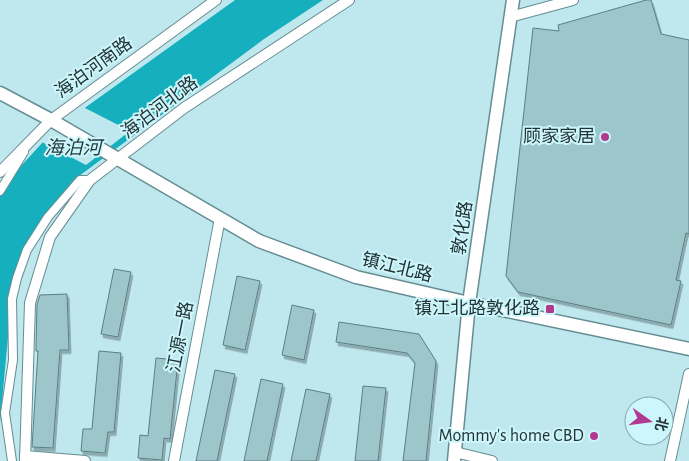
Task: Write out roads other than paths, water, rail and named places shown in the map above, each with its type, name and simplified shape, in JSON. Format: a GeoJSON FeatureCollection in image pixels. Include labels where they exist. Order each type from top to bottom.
{"type":"FeatureCollection","features":[{"type":"Feature","properties":{"kind":"street","name":"海泊河南路"},"geometry":{"type":"LineString","coordinates":[[0,172],[51,120],[216,0]]}},
{"type":"Feature","properties":{"kind":"street","name":"海泊河北路"},"geometry":{"type":"LineString","coordinates":[[25,458],[30,303],[50,237],[90,180],[184,108],[349,0]]}},
{"type":"Feature","properties":{"kind":"street","name":"敦化路"},"geometry":{"type":"LineString","coordinates":[[454,456],[470,303],[513,0]]}},
{"type":"Feature","properties":{"kind":"street"},"geometry":{"type":"LineString","coordinates":[[510,17],[572,0]]}},
{"type":"Feature","properties":{"kind":"street","name":"镇江北路"},"geometry":{"type":"LineString","coordinates":[[0,93],[51,120],[259,241],[356,277],[470,303],[689,348]]}},
{"type":"Feature","properties":{"kind":"street"},"geometry":{"type":"LineString","coordinates":[[0,192],[32,139]]}},
{"type":"Feature","properties":{"kind":"street"},"geometry":{"type":"LineString","coordinates":[[12,461],[5,413],[13,360],[12,299],[17,278],[27,250],[48,217],[80,180],[90,180]]}},
{"type":"Feature","properties":{"kind":"street","name":"江源一路"},"geometry":{"type":"LineString","coordinates":[[174,461],[220,218]]}},
{"type":"Feature","properties":{"kind":"street"},"geometry":{"type":"LineString","coordinates":[[670,461],[689,374]]}},
{"type":"Feature","properties":{"kind":"street"},"geometry":{"type":"LineString","coordinates":[[454,456],[492,461]]}},
{"type":"Feature","properties":{"kind":"street"},"geometry":{"type":"LineString","coordinates":[[25,458],[85,461]]}},
{"type":"Feature","properties":{"kind":"water","name":"海泊河"},"geometry":{"type":"Polygon","coordinates":[[[235,0],[323,0],[264,39],[75,179],[52,206],[32,240],[23,249],[15,271],[8,308],[9,326],[0,423],[0,196],[20,167],[54,130],[235,0]]]}},
{"type":"Feature","properties":{"kind":"place","name":"顾家家居"},"geometry":{"type":"Point","coordinates":[605,137]}},
{"type":"Feature","properties":{"kind":"place","name":"镇江北路敦化路"},"geometry":{"type":"Point","coordinates":[550,309]}},
{"type":"Feature","properties":{"kind":"place","name":"Mommy's home CBD"},"geometry":{"type":"Point","coordinates":[594,436]}}]}
